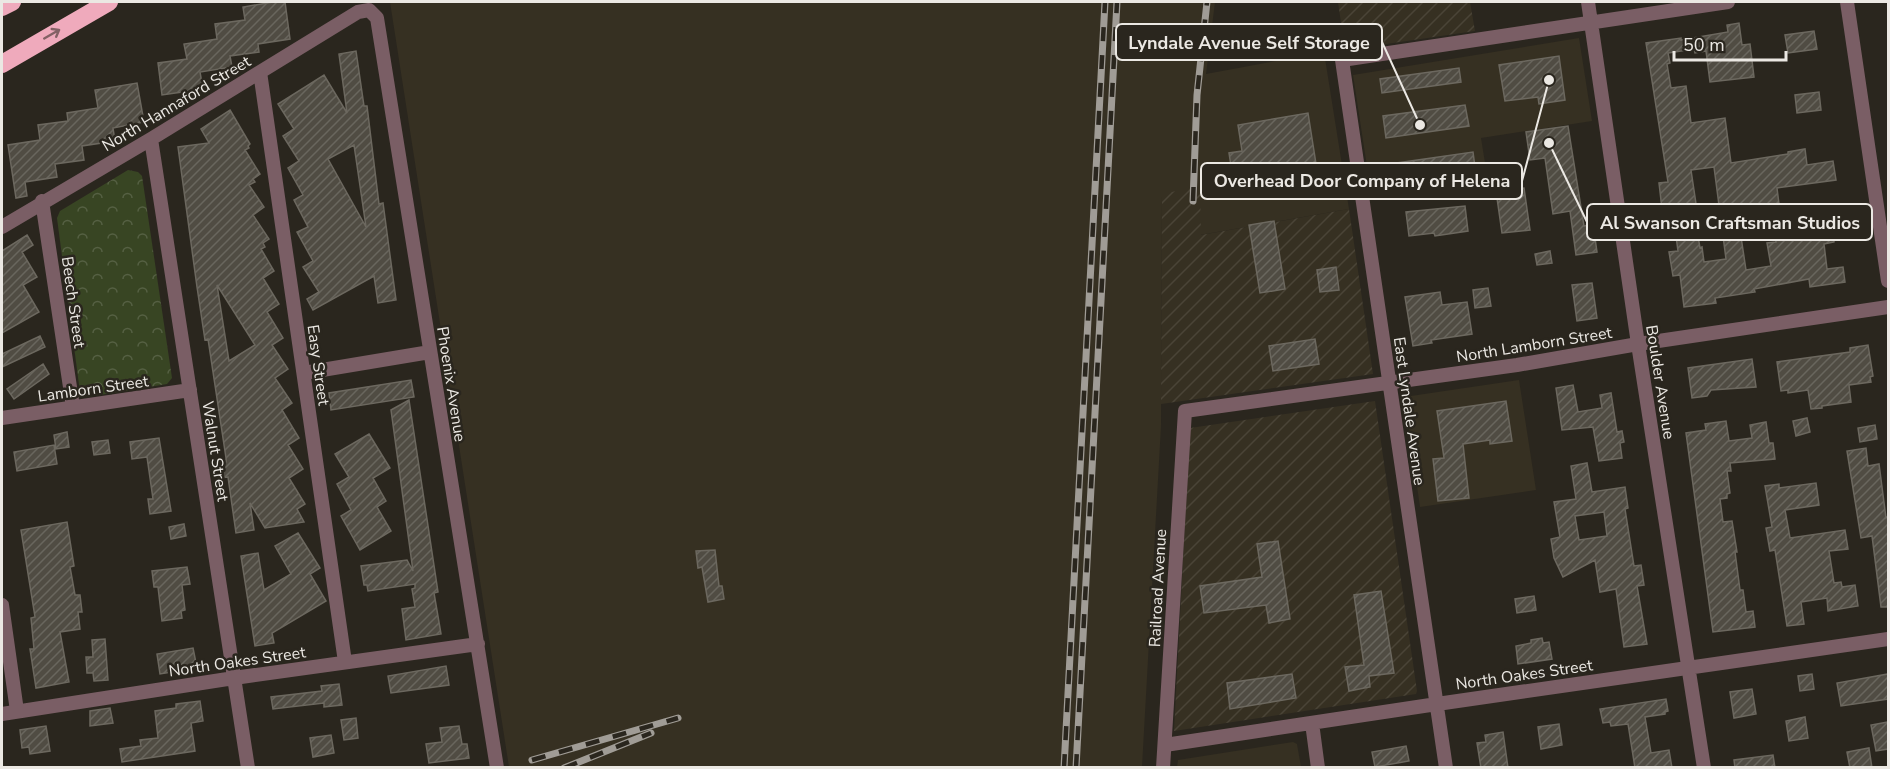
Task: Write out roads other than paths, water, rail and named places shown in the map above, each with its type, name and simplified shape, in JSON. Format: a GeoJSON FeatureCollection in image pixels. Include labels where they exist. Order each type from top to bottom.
{"type":"FeatureCollection","features":[{"type":"Feature","properties":{"kind":"highway"},"geometry":{"type":"LineString","coordinates":[[2,8],[12,2]]}},
{"type":"Feature","properties":{"kind":"highway"},"geometry":{"type":"LineString","coordinates":[[2,64],[109,2]]}},
{"type":"Feature","properties":{"kind":"street","name":"Boulder Avenue"},"geometry":{"type":"LineString","coordinates":[[1588,2],[1704,768]]}},
{"type":"Feature","properties":{"kind":"street"},"geometry":{"type":"LineString","coordinates":[[1591,22],[1728,2]]}},
{"type":"Feature","properties":{"kind":"street"},"geometry":{"type":"LineString","coordinates":[[1847,2],[1888,280]]}},
{"type":"Feature","properties":{"kind":"street","name":"North Hannaford Street"},"geometry":{"type":"LineString","coordinates":[[2,227],[358,12],[369,10]]}},
{"type":"Feature","properties":{"kind":"street","name":"Phoenix Avenue"},"geometry":{"type":"LineString","coordinates":[[369,10],[377,18],[497,768]]}},
{"type":"Feature","properties":{"kind":"street","name":"East Lyndale Avenue"},"geometry":{"type":"LineString","coordinates":[[1446,768],[1342,60],[1591,22]]}},
{"type":"Feature","properties":{"kind":"street","name":"Easy Street"},"geometry":{"type":"LineString","coordinates":[[260,72],[345,662]]}},
{"type":"Feature","properties":{"kind":"street","name":"Walnut Street"},"geometry":{"type":"LineString","coordinates":[[151,139],[248,768]]}},
{"type":"Feature","properties":{"kind":"street","name":"Beech Street"},"geometry":{"type":"LineString","coordinates":[[42,201],[73,407]]}},
{"type":"Feature","properties":{"kind":"street","name":"North Lamborn Street"},"geometry":{"type":"LineString","coordinates":[[1185,411],[1517,364],[1888,307]]}},
{"type":"Feature","properties":{"kind":"street"},"geometry":{"type":"LineString","coordinates":[[304,374],[430,352]]}},
{"type":"Feature","properties":{"kind":"street","name":"Lamborn Street"},"geometry":{"type":"LineString","coordinates":[[2,418],[190,390]]}},
{"type":"Feature","properties":{"kind":"street","name":"Railroad Avenue"},"geometry":{"type":"LineString","coordinates":[[1163,768],[1185,411]]}},
{"type":"Feature","properties":{"kind":"street"},"geometry":{"type":"LineString","coordinates":[[2,605],[17,711]]}},
{"type":"Feature","properties":{"kind":"street","name":"North Oakes Street"},"geometry":{"type":"LineString","coordinates":[[1165,745],[1888,639]]}},
{"type":"Feature","properties":{"kind":"street","name":"North Oakes Street"},"geometry":{"type":"LineString","coordinates":[[2,714],[234,678],[478,644]]}},
{"type":"Feature","properties":{"kind":"street"},"geometry":{"type":"LineString","coordinates":[[1312,723],[1318,768]]}},
{"type":"Feature","properties":{"kind":"railway"},"geometry":{"type":"LineString","coordinates":[[1064,768],[1105,2]]}},
{"type":"Feature","properties":{"kind":"railway"},"geometry":{"type":"LineString","coordinates":[[1076,768],[1117,2]]}},
{"type":"Feature","properties":{"kind":"railway"},"geometry":{"type":"LineString","coordinates":[[1193,201],[1197,95],[1207,2]]}},
{"type":"Feature","properties":{"kind":"railway"},"geometry":{"type":"LineString","coordinates":[[532,760],[678,718]]}},
{"type":"Feature","properties":{"kind":"railway"},"geometry":{"type":"LineString","coordinates":[[564,768],[651,733]]}},
{"type":"Feature","properties":{"kind":"place","name":"Overhead Door Company of Helena"},"geometry":{"type":"Point","coordinates":[1549,80]}},
{"type":"Feature","properties":{"kind":"place","name":"Lyndale Avenue Self Storage"},"geometry":{"type":"Point","coordinates":[1420,125]}},
{"type":"Feature","properties":{"kind":"place","name":"Al Swanson Craftsman Studios"},"geometry":{"type":"Point","coordinates":[1549,143]}}]}
